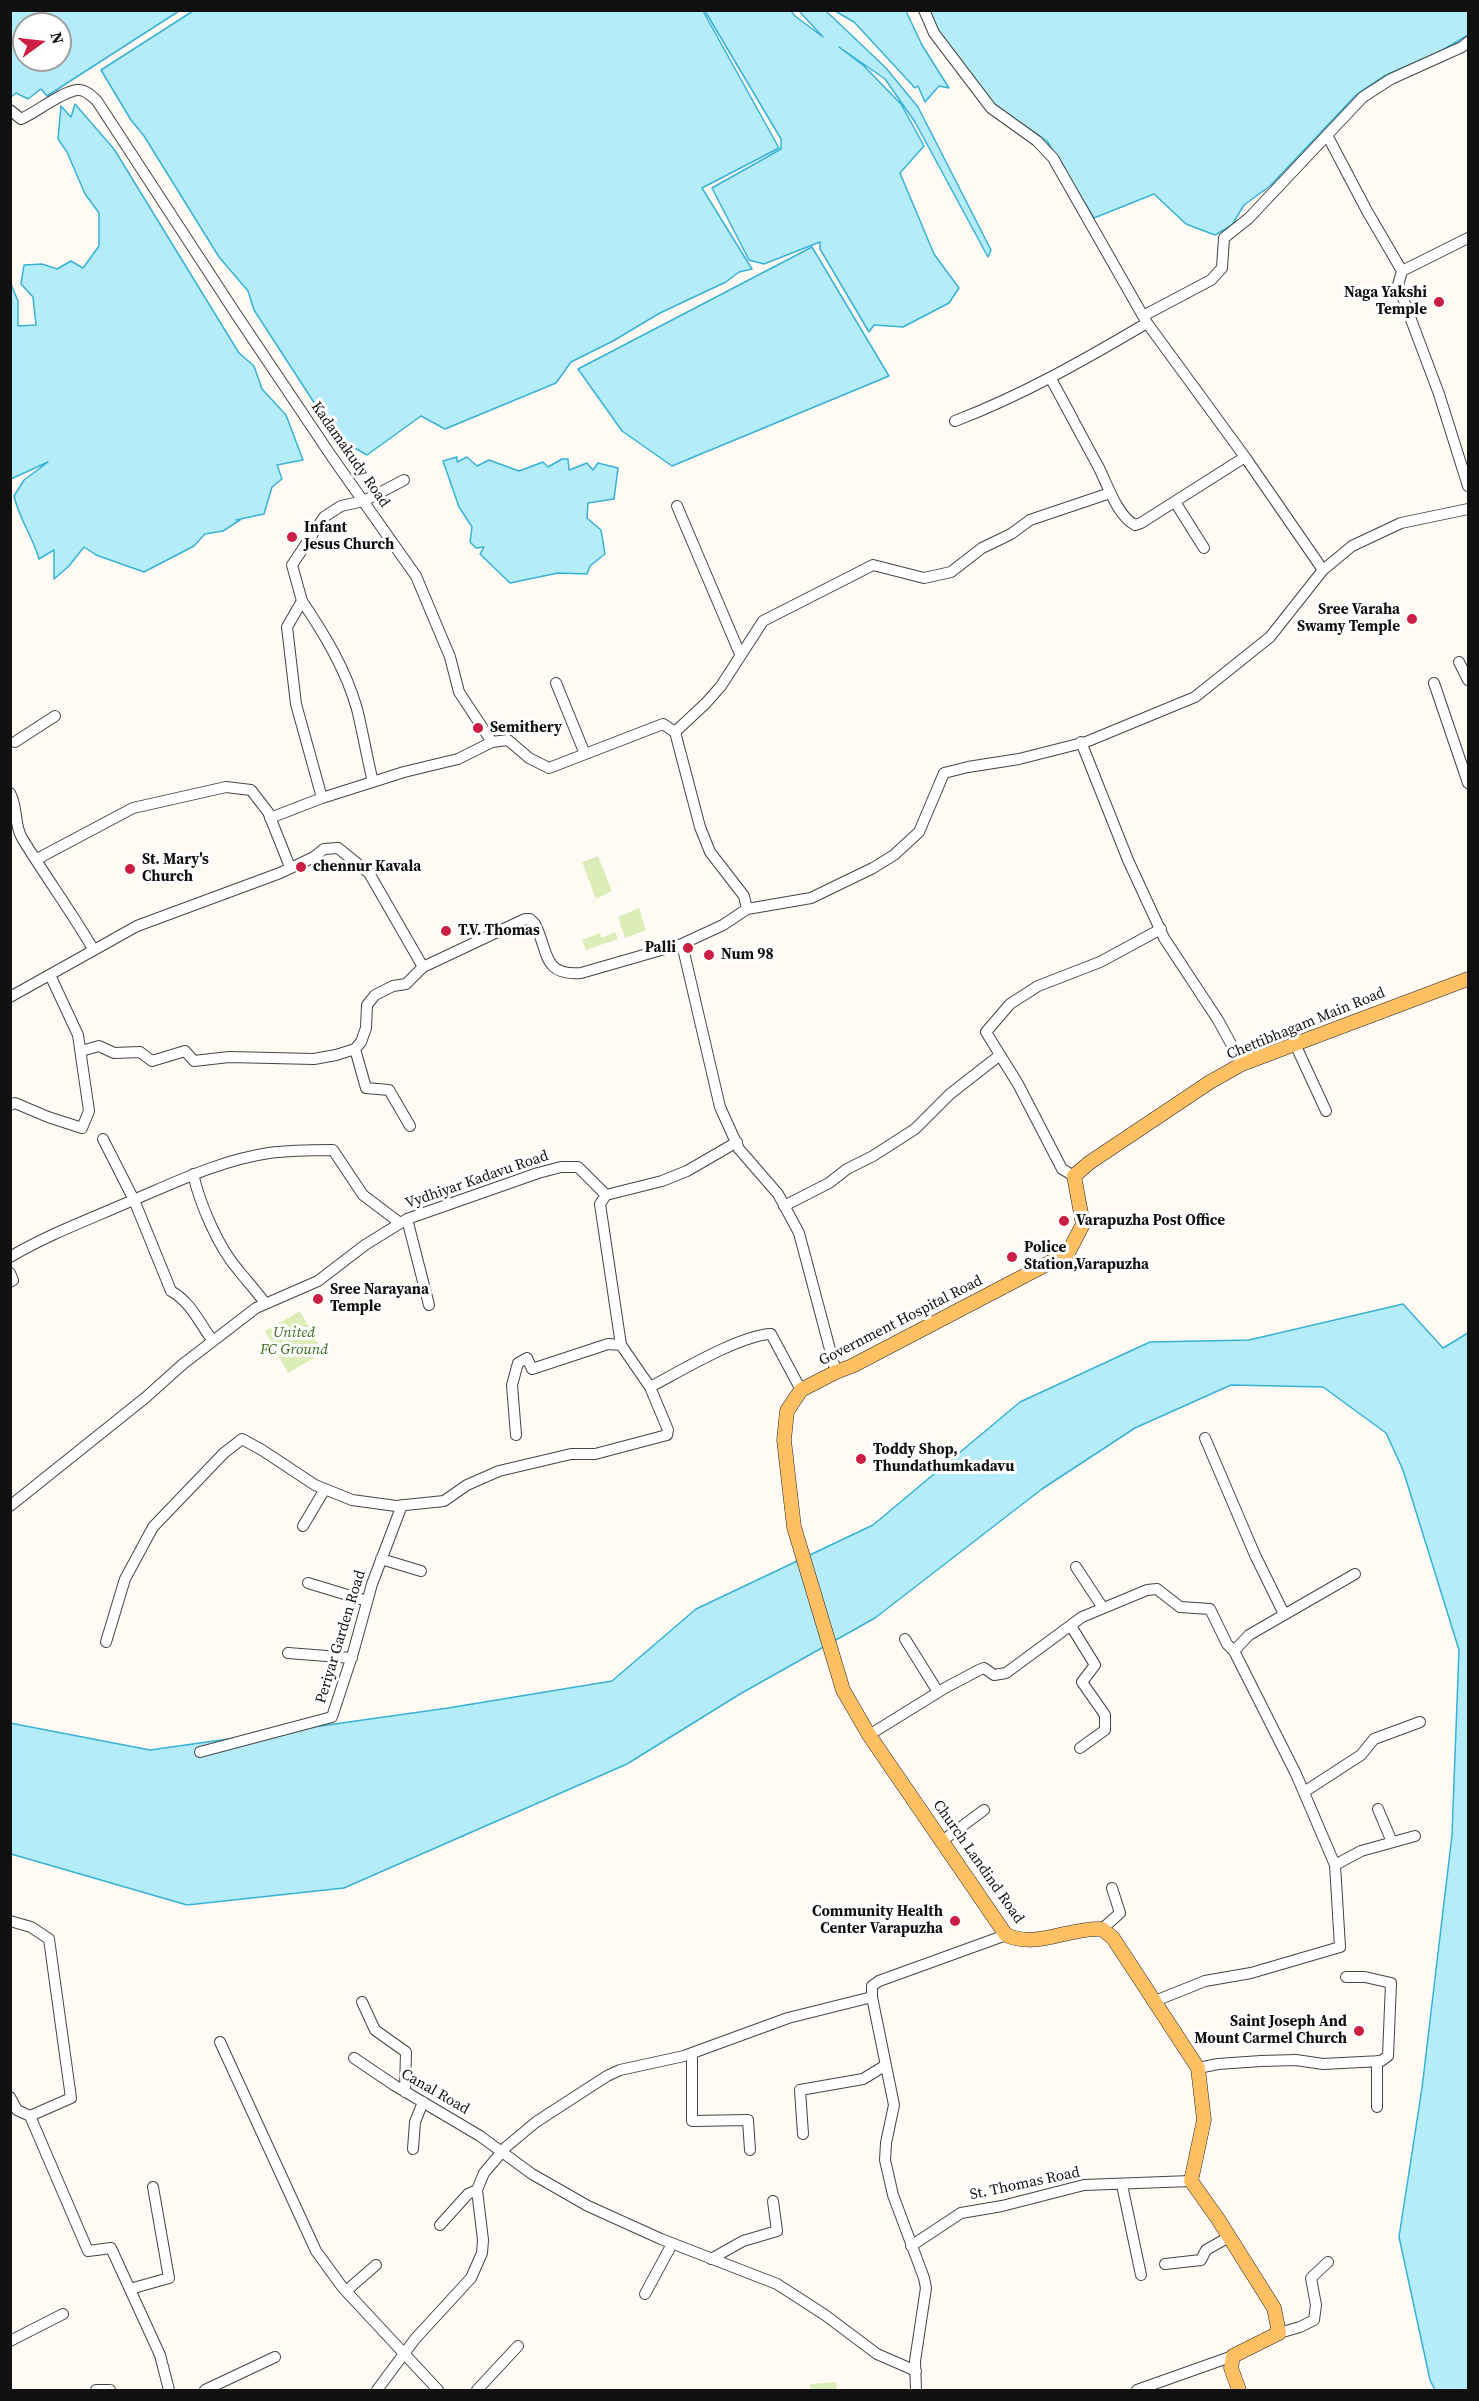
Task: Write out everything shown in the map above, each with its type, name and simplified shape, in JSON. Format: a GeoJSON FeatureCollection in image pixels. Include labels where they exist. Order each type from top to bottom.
{"type":"FeatureCollection","features":[{"type":"Feature","properties":{"kind":"main road","name":"Chettibhagam Main Road"},"geometry":{"type":"LineString","coordinates":[[1074,1176],[1098,1156],[1210,1082],[1242,1064],[1468,979]]}},
{"type":"Feature","properties":{"kind":"main road","name":"Government Hospital Road"},"geometry":{"type":"LineString","coordinates":[[801,1390],[852,1366],[1068,1253],[1083,1224],[1074,1176]]}},
{"type":"Feature","properties":{"kind":"main road","name":"Church Landind Road"},"geometry":{"type":"LineString","coordinates":[[801,1390],[788,1411],[784,1440],[794,1527],[843,1690],[869,1735],[1005,1935],[1028,1941],[1077,1930],[1102,1929]]}},
{"type":"Feature","properties":{"kind":"main road"},"geometry":{"type":"LineString","coordinates":[[1102,1929],[1113,1938],[1198,2068],[1204,2120],[1191,2181],[1274,2308],[1279,2333],[1233,2356],[1231,2368],[1239,2391]]}},
{"type":"Feature","properties":{"kind":"street"},"geometry":{"type":"LineString","coordinates":[[924,10],[934,33],[992,108],[1037,141],[1053,158],[1145,320],[1323,570]]}},
{"type":"Feature","properties":{"kind":"street"},"geometry":{"type":"LineString","coordinates":[[955,421],[1051,379],[1211,280],[1222,268],[1224,238],[1249,218],[1363,97],[1391,78],[1462,47],[1468,42]]}},
{"type":"Feature","properties":{"kind":"street","name":"Kadamakudy Road"},"geometry":{"type":"LineString","coordinates":[[21,119],[64,95],[78,90],[90,93],[97,101],[236,314],[416,576],[450,657],[459,692],[492,742]]}},
{"type":"Feature","properties":{"kind":"street"},"geometry":{"type":"LineString","coordinates":[[10,110],[21,119],[10,127]]}},
{"type":"Feature","properties":{"kind":"street"},"geometry":{"type":"LineString","coordinates":[[1327,135],[1402,271],[1398,285],[1439,394],[1468,486]]}},
{"type":"Feature","properties":{"kind":"street"},"geometry":{"type":"LineString","coordinates":[[1402,271],[1468,238]]}},
{"type":"Feature","properties":{"kind":"street"},"geometry":{"type":"LineString","coordinates":[[1051,379],[1100,469],[1110,493],[1129,522],[1135,525],[1245,458]]}},
{"type":"Feature","properties":{"kind":"street"},"geometry":{"type":"LineString","coordinates":[[373,782],[357,709],[345,677],[327,637],[302,601],[291,566],[324,517],[341,506],[364,501],[404,480]]}},
{"type":"Feature","properties":{"kind":"street"},"geometry":{"type":"LineString","coordinates":[[675,732],[706,703],[720,686],[763,621],[873,565],[924,578],[951,572],[982,548],[1011,534],[1030,520],[1110,493]]}},
{"type":"Feature","properties":{"kind":"street"},"geometry":{"type":"LineString","coordinates":[[1175,502],[1204,548]]}},
{"type":"Feature","properties":{"kind":"street"},"geometry":{"type":"LineString","coordinates":[[677,506],[740,654]]}},
{"type":"Feature","properties":{"kind":"street"},"geometry":{"type":"LineString","coordinates":[[81,1051],[99,1046],[114,1053],[140,1052],[152,1061],[185,1051],[194,1061],[229,1057],[314,1059],[336,1055],[356,1049],[361,1042],[366,1028],[367,1005],[375,995],[393,986],[405,984],[423,967],[525,919],[530,919],[535,924],[551,966],[565,975],[581,973],[682,944],[723,925],[747,909],[811,898],[844,884],[894,855],[919,831],[944,773],[1019,759],[1081,742],[1122,729],[1195,697],[1270,637],[1323,570],[1352,546],[1401,523],[1468,509]]}},
{"type":"Feature","properties":{"kind":"street"},"geometry":{"type":"LineString","coordinates":[[302,601],[287,627],[296,704],[322,798]]}},
{"type":"Feature","properties":{"kind":"street"},"geometry":{"type":"LineString","coordinates":[[1459,662],[1468,680]]}},
{"type":"Feature","properties":{"kind":"street"},"geometry":{"type":"LineString","coordinates":[[555,683],[585,754]]}},
{"type":"Feature","properties":{"kind":"street"},"geometry":{"type":"LineString","coordinates":[[1434,683],[1468,783]]}},
{"type":"Feature","properties":{"kind":"street"},"geometry":{"type":"LineString","coordinates":[[12,741],[55,716]]}},
{"type":"Feature","properties":{"kind":"street"},"geometry":{"type":"LineString","coordinates":[[270,818],[322,798],[458,759],[492,742],[508,740],[529,758],[549,768],[663,724],[675,732],[700,826],[710,852],[744,896],[747,909]]}},
{"type":"Feature","properties":{"kind":"street"},"geometry":{"type":"LineString","coordinates":[[1081,742],[1128,860],[1164,939],[1218,1020],[1242,1064]]}},
{"type":"Feature","properties":{"kind":"street"},"geometry":{"type":"LineString","coordinates":[[37,859],[133,808],[226,787],[251,790],[270,818],[290,867]]}},
{"type":"Feature","properties":{"kind":"street"},"geometry":{"type":"LineString","coordinates":[[10,793],[15,801],[20,836],[37,859],[93,950]]}},
{"type":"Feature","properties":{"kind":"street"},"geometry":{"type":"LineString","coordinates":[[10,997],[137,926],[260,881],[314,857],[324,849],[338,848],[369,873],[423,967]]}},
{"type":"Feature","properties":{"kind":"street"},"geometry":{"type":"LineString","coordinates":[[1074,1176],[1062,1169],[1018,1084],[986,1032],[1010,1004],[1038,986],[1100,962],[1161,929]]}},
{"type":"Feature","properties":{"kind":"street"},"geometry":{"type":"LineString","coordinates":[[682,944],[720,1107],[739,1149],[778,1194],[799,1233],[836,1372]]}},
{"type":"Feature","properties":{"kind":"street"},"geometry":{"type":"LineString","coordinates":[[10,1105],[15,1103],[82,1128],[89,1111],[81,1051],[75,1027],[50,975]]}},
{"type":"Feature","properties":{"kind":"street"},"geometry":{"type":"LineString","coordinates":[[1295,1044],[1326,1111]]}},
{"type":"Feature","properties":{"kind":"street"},"geometry":{"type":"LineString","coordinates":[[356,1049],[366,1088],[389,1090],[410,1126]]}},
{"type":"Feature","properties":{"kind":"street"},"geometry":{"type":"LineString","coordinates":[[784,1206],[829,1183],[847,1169],[873,1156],[915,1129],[950,1094],[1000,1055]]}},
{"type":"Feature","properties":{"kind":"street"},"geometry":{"type":"LineString","coordinates":[[103,1139],[134,1200],[171,1291],[181,1297],[195,1312],[213,1341]]}},
{"type":"Feature","properties":{"kind":"street"},"geometry":{"type":"LineString","coordinates":[[106,1642],[125,1579],[153,1527],[224,1452],[242,1439],[315,1485],[352,1500],[402,1505],[444,1501],[467,1485],[499,1471],[571,1454],[595,1454],[667,1435],[668,1430],[650,1387],[621,1345],[600,1204],[606,1195],[662,1181],[687,1171],[737,1142]]}},
{"type":"Feature","properties":{"kind":"street"},"geometry":{"type":"LineString","coordinates":[[10,1257],[64,1229],[193,1174],[268,1153],[333,1150],[363,1195],[404,1221],[429,1305]]}},
{"type":"Feature","properties":{"kind":"street","name":"Vydhiyar Kadavu Road"},"geometry":{"type":"LineString","coordinates":[[10,1506],[145,1398],[183,1364],[265,1303],[318,1281],[365,1245],[404,1221],[538,1173],[561,1167],[578,1167],[606,1195]]}},
{"type":"Feature","properties":{"kind":"street"},"geometry":{"type":"LineString","coordinates":[[193,1174],[198,1194],[226,1252],[265,1303]]}},
{"type":"Feature","properties":{"kind":"street"},"geometry":{"type":"LineString","coordinates":[[10,1273],[13,1280],[10,1282]]}},
{"type":"Feature","properties":{"kind":"street"},"geometry":{"type":"LineString","coordinates":[[650,1387],[711,1355],[760,1335],[771,1334],[801,1390]]}},
{"type":"Feature","properties":{"kind":"street"},"geometry":{"type":"LineString","coordinates":[[516,1435],[512,1385],[518,1364],[526,1358],[532,1368],[608,1344],[621,1345]]}},
{"type":"Feature","properties":{"kind":"street"},"geometry":{"type":"LineString","coordinates":[[1205,1438],[1255,1556],[1284,1614]]}},
{"type":"Feature","properties":{"kind":"street"},"geometry":{"type":"LineString","coordinates":[[303,1526],[325,1489]]}},
{"type":"Feature","properties":{"kind":"street","name":"Periyar Garden Road"},"geometry":{"type":"LineString","coordinates":[[200,1752],[332,1717],[352,1658],[367,1601],[402,1505]]}},
{"type":"Feature","properties":{"kind":"street"},"geometry":{"type":"LineString","coordinates":[[381,1559],[421,1571]]}},
{"type":"Feature","properties":{"kind":"street"},"geometry":{"type":"LineString","coordinates":[[1076,1567],[1103,1608]]}},
{"type":"Feature","properties":{"kind":"street"},"geometry":{"type":"LineString","coordinates":[[1234,1651],[1249,1635],[1356,1574]]}},
{"type":"Feature","properties":{"kind":"street"},"geometry":{"type":"LineString","coordinates":[[308,1583],[367,1601]]}},
{"type":"Feature","properties":{"kind":"street"},"geometry":{"type":"LineString","coordinates":[[869,1735],[938,1692],[984,1668],[994,1675],[1006,1673],[1082,1617],[1147,1590],[1158,1589],[1180,1607],[1210,1609],[1227,1644],[1234,1651],[1304,1792],[1335,1865],[1340,1947],[1251,1973],[1205,1981],[1155,2001]]}},
{"type":"Feature","properties":{"kind":"street"},"geometry":{"type":"LineString","coordinates":[[1071,1626],[1095,1665],[1082,1682],[1106,1715],[1105,1730],[1080,1748]]}},
{"type":"Feature","properties":{"kind":"street"},"geometry":{"type":"LineString","coordinates":[[905,1639],[938,1692]]}},
{"type":"Feature","properties":{"kind":"street"},"geometry":{"type":"LineString","coordinates":[[288,1653],[352,1658]]}},
{"type":"Feature","properties":{"kind":"street"},"geometry":{"type":"LineString","coordinates":[[1304,1792],[1361,1755],[1374,1739],[1420,1722]]}},
{"type":"Feature","properties":{"kind":"street"},"geometry":{"type":"LineString","coordinates":[[1378,1809],[1392,1842]]}},
{"type":"Feature","properties":{"kind":"street"},"geometry":{"type":"LineString","coordinates":[[942,1841],[984,1810]]}},
{"type":"Feature","properties":{"kind":"street"},"geometry":{"type":"LineString","coordinates":[[1335,1865],[1361,1851],[1415,1836]]}},
{"type":"Feature","properties":{"kind":"street"},"geometry":{"type":"LineString","coordinates":[[1102,1929],[1120,1913],[1112,1888]]}},
{"type":"Feature","properties":{"kind":"street"},"geometry":{"type":"LineString","coordinates":[[10,1921],[31,1927],[49,1939],[69,2068],[71,2098],[30,2116]]}},
{"type":"Feature","properties":{"kind":"street"},"geometry":{"type":"LineString","coordinates":[[916,2391],[916,2371],[926,2288],[893,2195],[885,2160],[894,2105],[872,1997],[872,1986],[879,1981],[1005,1935]]}},
{"type":"Feature","properties":{"kind":"street"},"geometry":{"type":"LineString","coordinates":[[1198,2068],[1261,2061],[1296,2060],[1323,2064],[1377,2061],[1388,2056],[1391,1983],[1365,1977],[1346,1977]]}},
{"type":"Feature","properties":{"kind":"street"},"geometry":{"type":"LineString","coordinates":[[377,2391],[405,2353],[471,2278],[479,2263],[483,2240],[477,2190],[484,2173],[502,2152],[536,2122],[607,2076],[621,2070],[692,2053],[788,2018],[872,1997]]}},
{"type":"Feature","properties":{"kind":"street"},"geometry":{"type":"LineString","coordinates":[[362,2002],[375,2030],[406,2052],[405,2092]]}},
{"type":"Feature","properties":{"kind":"street"},"geometry":{"type":"LineString","coordinates":[[220,2042],[316,2251],[346,2291],[438,2391]]}},
{"type":"Feature","properties":{"kind":"street"},"geometry":{"type":"LineString","coordinates":[[692,2053],[692,2121],[748,2120],[750,2151]]}},
{"type":"Feature","properties":{"kind":"street","name":"Canal Road"},"geometry":{"type":"LineString","coordinates":[[354,2058],[405,2092],[480,2136],[532,2174],[588,2206],[672,2244],[777,2284],[825,2315],[877,2354],[916,2371]]}},
{"type":"Feature","properties":{"kind":"street"},"geometry":{"type":"LineString","coordinates":[[1377,2061],[1377,2107]]}},
{"type":"Feature","properties":{"kind":"street"},"geometry":{"type":"LineString","coordinates":[[803,2134],[800,2090],[862,2079],[886,2065]]}},
{"type":"Feature","properties":{"kind":"street"},"geometry":{"type":"LineString","coordinates":[[10,2097],[17,2110],[30,2116],[88,2251],[111,2248],[160,2355],[169,2391]]}},
{"type":"Feature","properties":{"kind":"street"},"geometry":{"type":"LineString","coordinates":[[413,2149],[416,2122],[423,2102]]}},
{"type":"Feature","properties":{"kind":"street","name":"St. Thomas Road"},"geometry":{"type":"LineString","coordinates":[[911,2246],[961,2213],[1002,2206],[1084,2185],[1191,2181]]}},
{"type":"Feature","properties":{"kind":"street"},"geometry":{"type":"LineString","coordinates":[[1122,2185],[1141,2275]]}},
{"type":"Feature","properties":{"kind":"street"},"geometry":{"type":"LineString","coordinates":[[130,2289],[170,2278],[153,2187]]}},
{"type":"Feature","properties":{"kind":"street"},"geometry":{"type":"LineString","coordinates":[[440,2225],[468,2194],[477,2190]]}},
{"type":"Feature","properties":{"kind":"street"},"geometry":{"type":"LineString","coordinates":[[711,2259],[743,2241],[777,2231],[773,2201]]}},
{"type":"Feature","properties":{"kind":"street"},"geometry":{"type":"LineString","coordinates":[[1165,2264],[1201,2260],[1206,2250],[1229,2237]]}},
{"type":"Feature","properties":{"kind":"street"},"geometry":{"type":"LineString","coordinates":[[645,2294],[672,2244]]}},
{"type":"Feature","properties":{"kind":"street"},"geometry":{"type":"LineString","coordinates":[[1279,2333],[1314,2320],[1316,2305],[1311,2278],[1328,2262]]}},
{"type":"Feature","properties":{"kind":"street"},"geometry":{"type":"LineString","coordinates":[[346,2291],[376,2265]]}},
{"type":"Feature","properties":{"kind":"street"},"geometry":{"type":"LineString","coordinates":[[10,2341],[63,2314]]}},
{"type":"Feature","properties":{"kind":"street"},"geometry":{"type":"LineString","coordinates":[[477,2391],[518,2346]]}},
{"type":"Feature","properties":{"kind":"street"},"geometry":{"type":"LineString","coordinates":[[1137,2391],[1233,2356]]}},
{"type":"Feature","properties":{"kind":"street"},"geometry":{"type":"LineString","coordinates":[[205,2391],[274,2357]]}},
{"type":"Feature","properties":{"kind":"street"},"geometry":{"type":"LineString","coordinates":[[96,2391],[110,2391]]}},
{"type":"Feature","properties":{"kind":"green space"},"geometry":{"type":"Polygon","coordinates":[[[598,856],[612,891],[596,899],[582,862],[598,856]]]}},
{"type":"Feature","properties":{"kind":"green space"},"geometry":{"type":"Polygon","coordinates":[[[639,908],[646,930],[625,938],[618,917],[639,908]]]}},
{"type":"Feature","properties":{"kind":"green space"},"geometry":{"type":"Polygon","coordinates":[[[615,932],[618,939],[586,950],[582,940],[600,933],[602,938],[615,932]]]}},
{"type":"Feature","properties":{"kind":"green space","name":"United FC Ground"},"geometry":{"type":"Polygon","coordinates":[[[300,1311],[323,1353],[288,1373],[265,1331],[300,1311]]]}},
{"type":"Feature","properties":{"kind":"green space"},"geometry":{"type":"Polygon","coordinates":[[[836,2382],[837,2390],[810,2390],[810,2384],[836,2382]]]}},
{"type":"Feature","properties":{"kind":"water"},"geometry":{"type":"Polygon","coordinates":[[[11,10],[179,11],[47,96],[41,89],[28,99],[16,93],[11,97],[11,10]]]}},
{"type":"Feature","properties":{"kind":"water"},"geometry":{"type":"Polygon","coordinates":[[[1468,10],[1468,35],[1441,51],[1384,76],[1357,94],[1270,186],[1244,205],[1232,225],[1215,235],[1186,224],[1154,194],[1094,218],[1047,141],[989,101],[934,29],[927,11],[1468,10]]]}},
{"type":"Feature","properties":{"kind":"water"},"geometry":{"type":"Polygon","coordinates":[[[193,11],[703,11],[779,148],[702,188],[752,269],[739,272],[726,282],[660,313],[613,341],[571,362],[556,383],[445,429],[421,416],[367,455],[337,438],[254,310],[248,291],[219,257],[101,70],[193,11]]]}},
{"type":"Feature","properties":{"kind":"water"},"geometry":{"type":"Polygon","coordinates":[[[705,11],[791,11],[823,37],[799,11],[826,11],[886,68],[918,107],[991,250],[988,257],[915,122],[885,79],[839,47],[864,66],[901,104],[924,146],[900,173],[934,254],[959,288],[949,303],[903,327],[874,325],[869,332],[820,249],[820,242],[764,264],[749,260],[712,188],[781,149],[781,139],[705,11]]]}},
{"type":"Feature","properties":{"kind":"water"},"geometry":{"type":"Polygon","coordinates":[[[835,11],[906,11],[922,45],[949,88],[939,86],[925,102],[918,86],[915,88],[854,22],[835,11]]]}},
{"type":"Feature","properties":{"kind":"water"},"geometry":{"type":"Polygon","coordinates":[[[75,104],[114,149],[239,353],[254,366],[262,389],[286,415],[303,460],[277,465],[282,479],[272,487],[264,514],[236,520],[240,520],[223,531],[205,534],[194,546],[144,572],[96,555],[84,547],[69,566],[54,579],[54,550],[39,559],[14,496],[24,480],[48,462],[11,479],[10,282],[18,301],[18,326],[36,325],[33,297],[21,284],[24,265],[42,264],[57,269],[71,261],[83,268],[99,246],[99,213],[85,194],[67,152],[58,139],[61,106],[71,117],[75,104]]]}},
{"type":"Feature","properties":{"kind":"water"},"geometry":{"type":"Polygon","coordinates":[[[812,247],[889,376],[672,466],[622,431],[578,369],[812,247]]]}},
{"type":"Feature","properties":{"kind":"water"},"geometry":{"type":"Polygon","coordinates":[[[457,457],[457,462],[467,457],[477,466],[489,460],[519,471],[543,462],[548,467],[562,459],[568,459],[569,470],[587,463],[593,470],[598,463],[618,468],[614,499],[588,503],[587,518],[601,530],[605,554],[590,566],[587,574],[558,573],[510,583],[480,554],[484,547],[476,548],[470,542],[472,527],[459,507],[443,461],[457,457]]]}},
{"type":"Feature","properties":{"kind":"water"},"geometry":{"type":"Polygon","coordinates":[[[1403,1304],[1443,1348],[1468,1333],[1468,2390],[1435,2390],[1430,2380],[1399,2237],[1422,2088],[1452,1835],[1459,1650],[1403,1470],[1386,1433],[1323,1387],[1231,1385],[1135,1428],[1042,1489],[875,1618],[740,1694],[627,1764],[344,1888],[187,1905],[11,1854],[10,1723],[150,1750],[448,1708],[612,1681],[696,1609],[873,1525],[1020,1402],[1150,1342],[1249,1340],[1403,1304]]]}},
{"type":"Feature","properties":{"kind":"place","name":"Naga Yakshi Temple"},"geometry":{"type":"Point","coordinates":[1439,302]}},
{"type":"Feature","properties":{"kind":"place","name":"Infant Jesus Church"},"geometry":{"type":"Point","coordinates":[292,537]}},
{"type":"Feature","properties":{"kind":"place","name":"Sree Varaha Swamy Temple"},"geometry":{"type":"Point","coordinates":[1412,619]}},
{"type":"Feature","properties":{"kind":"place","name":"Semithery"},"geometry":{"type":"Point","coordinates":[478,728]}},
{"type":"Feature","properties":{"kind":"place","name":"chennur Kavala"},"geometry":{"type":"Point","coordinates":[301,867]}},
{"type":"Feature","properties":{"kind":"place","name":"St. Mary's Church"},"geometry":{"type":"Point","coordinates":[130,869]}},
{"type":"Feature","properties":{"kind":"place","name":"T.V. Thomas"},"geometry":{"type":"Point","coordinates":[446,931]}},
{"type":"Feature","properties":{"kind":"place","name":"Palli"},"geometry":{"type":"Point","coordinates":[688,948]}},
{"type":"Feature","properties":{"kind":"place","name":"Num 98"},"geometry":{"type":"Point","coordinates":[709,955]}},
{"type":"Feature","properties":{"kind":"place","name":"Varapuzha Post Office"},"geometry":{"type":"Point","coordinates":[1064,1221]}},
{"type":"Feature","properties":{"kind":"place","name":"Police Station,Varapuzha"},"geometry":{"type":"Point","coordinates":[1012,1257]}},
{"type":"Feature","properties":{"kind":"place","name":"Sree Narayana Temple"},"geometry":{"type":"Point","coordinates":[318,1299]}},
{"type":"Feature","properties":{"kind":"place","name":"Toddy Shop, Thundathumkadavu"},"geometry":{"type":"Point","coordinates":[861,1459]}},
{"type":"Feature","properties":{"kind":"place","name":"Community Health Center Varapuzha"},"geometry":{"type":"Point","coordinates":[955,1921]}},
{"type":"Feature","properties":{"kind":"place","name":"Saint Joseph And Mount Carmel Church"},"geometry":{"type":"Point","coordinates":[1359,2031]}}]}
